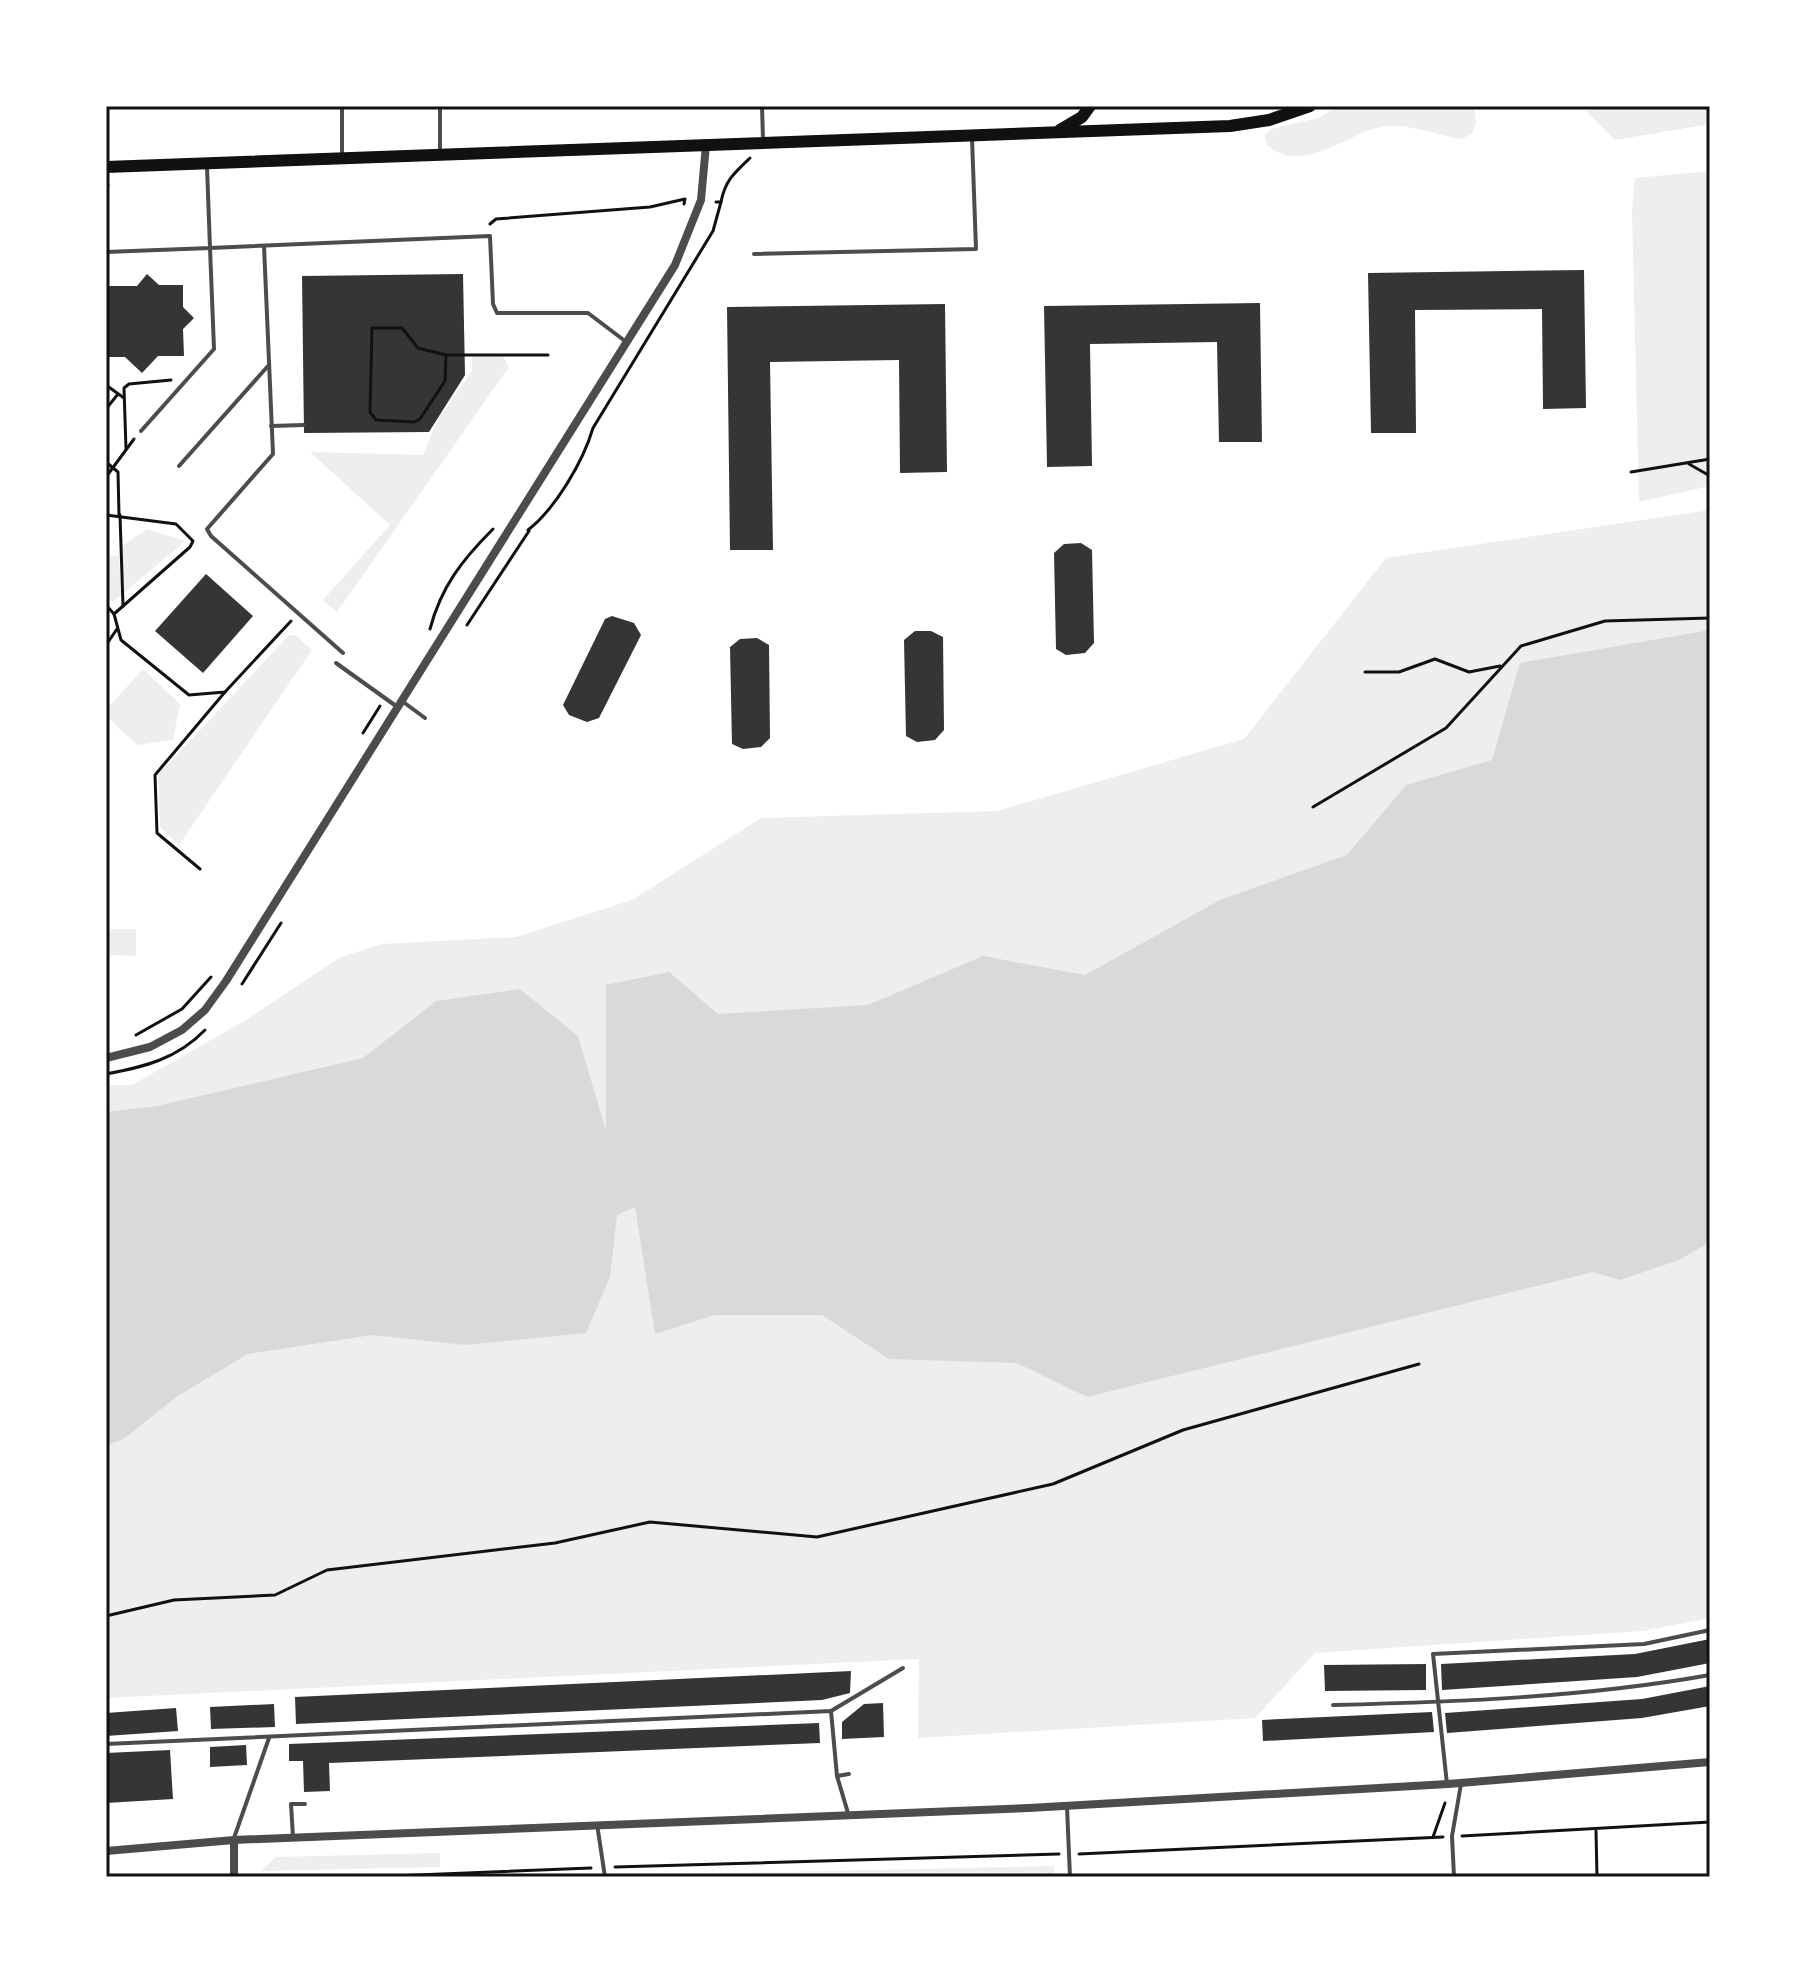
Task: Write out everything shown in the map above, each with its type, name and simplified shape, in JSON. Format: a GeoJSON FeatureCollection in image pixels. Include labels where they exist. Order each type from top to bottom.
{"type":"FeatureCollection","features":[{"type":"Feature","properties":{"kind":"main road"},"geometry":{"type":"LineString","coordinates":[[1054,132],[1069,127],[1090,106]]}},
{"type":"Feature","properties":{"kind":"main road"},"geometry":{"type":"LineString","coordinates":[[106,167],[1230,126],[1269,120],[1310,106]]}},
{"type":"Feature","properties":{"kind":"street"},"geometry":{"type":"LineString","coordinates":[[106,1058],[150,1047],[182,1030],[205,1010],[245,952],[398,702],[675,265],[701,200],[706,145]]}},
{"type":"Feature","properties":{"kind":"street"},"geometry":{"type":"LineString","coordinates":[[106,1851],[234,1840],[849,1816],[1448,1784],[1710,1762]]}},
{"type":"Feature","properties":{"kind":"street"},"geometry":{"type":"LineString","coordinates":[[234,1840],[234,1877]]}},
{"type":"Feature","properties":{"kind":"lane"},"geometry":{"type":"LineString","coordinates":[[342,106],[342,159]]}},
{"type":"Feature","properties":{"kind":"lane"},"geometry":{"type":"LineString","coordinates":[[440,106],[440,155]]}},
{"type":"Feature","properties":{"kind":"lane"},"geometry":{"type":"LineString","coordinates":[[762,106],[763,144]]}},
{"type":"Feature","properties":{"kind":"lane"},"geometry":{"type":"LineString","coordinates":[[754,254],[976,249],[971,135]]}},
{"type":"Feature","properties":{"kind":"lane"},"geometry":{"type":"LineString","coordinates":[[141,431],[214,349],[207,163]]}},
{"type":"Feature","properties":{"kind":"lane"},"geometry":{"type":"LineString","coordinates":[[106,252],[490,236],[497,313],[501,316],[588,313],[627,342]]}},
{"type":"Feature","properties":{"kind":"lane"},"geometry":{"type":"LineString","coordinates":[[264,246],[273,454],[207,529],[211,536],[343,653]]}},
{"type":"Feature","properties":{"kind":"lane"},"geometry":{"type":"LineString","coordinates":[[179,466],[269,365]]}},
{"type":"Feature","properties":{"kind":"lane"},"geometry":{"type":"LineString","coordinates":[[271,426],[304,425]]}},
{"type":"Feature","properties":{"kind":"lane"},"geometry":{"type":"LineString","coordinates":[[336,663],[385,698],[425,718]]}},
{"type":"Feature","properties":{"kind":"lane"},"geometry":{"type":"LineString","coordinates":[[1448,1784],[1436,1702],[1433,1654],[1644,1644],[1710,1630]]}},
{"type":"Feature","properties":{"kind":"lane"},"geometry":{"type":"LineString","coordinates":[[106,1744],[831,1711],[903,1668]]}},
{"type":"Feature","properties":{"kind":"lane"},"geometry":{"type":"LineString","coordinates":[[1333,1705],[1436,1702],[1636,1688],[1710,1675]]}},
{"type":"Feature","properties":{"kind":"lane"},"geometry":{"type":"LineString","coordinates":[[831,1711],[837,1776],[849,1816]]}},
{"type":"Feature","properties":{"kind":"lane"},"geometry":{"type":"LineString","coordinates":[[234,1840],[269,1738]]}},
{"type":"Feature","properties":{"kind":"lane"},"geometry":{"type":"LineString","coordinates":[[837,1776],[849,1774]]}},
{"type":"Feature","properties":{"kind":"lane"},"geometry":{"type":"LineString","coordinates":[[1454,1877],[1452,1836],[1461,1783]]}},
{"type":"Feature","properties":{"kind":"lane"},"geometry":{"type":"LineString","coordinates":[[294,1839],[291,1804],[305,1804]]}},
{"type":"Feature","properties":{"kind":"lane"},"geometry":{"type":"LineString","coordinates":[[1067,1805],[1070,1877]]}},
{"type":"Feature","properties":{"kind":"lane"},"geometry":{"type":"LineString","coordinates":[[597,1824],[605,1877]]}},
{"type":"Feature","properties":{"kind":"path"},"geometry":{"type":"LineString","coordinates":[[523,528],[529,531],[537,521],[587,447],[593,428],[713,231],[724,186],[732,173],[763,144]]}},
{"type":"Feature","properties":{"kind":"path"},"geometry":{"type":"LineString","coordinates":[[490,236],[490,222],[496,219],[650,207],[685,199],[683,211]]}},
{"type":"Feature","properties":{"kind":"path"},"geometry":{"type":"LineString","coordinates":[[446,355],[445,381],[420,419],[414,422],[376,420],[370,412],[370,330],[402,328],[418,348],[446,355],[548,355]]}},
{"type":"Feature","properties":{"kind":"path"},"geometry":{"type":"LineString","coordinates":[[126,449],[124,388],[129,384],[187,379]]}},
{"type":"Feature","properties":{"kind":"path"},"geometry":{"type":"LineString","coordinates":[[106,385],[124,398]]}},
{"type":"Feature","properties":{"kind":"path"},"geometry":{"type":"LineString","coordinates":[[106,409],[118,394]]}},
{"type":"Feature","properties":{"kind":"path"},"geometry":{"type":"LineString","coordinates":[[106,477],[141,431]]}},
{"type":"Feature","properties":{"kind":"path"},"geometry":{"type":"LineString","coordinates":[[1631,472],[1710,459]]}},
{"type":"Feature","properties":{"kind":"path"},"geometry":{"type":"LineString","coordinates":[[106,462],[118,472],[123,606]]}},
{"type":"Feature","properties":{"kind":"path"},"geometry":{"type":"LineString","coordinates":[[1687,463],[1710,476]]}},
{"type":"Feature","properties":{"kind":"path"},"geometry":{"type":"LineString","coordinates":[[106,515],[176,524],[193,541],[114,614]]}},
{"type":"Feature","properties":{"kind":"path"},"geometry":{"type":"LineString","coordinates":[[429,631],[438,598],[472,549],[499,519]]}},
{"type":"Feature","properties":{"kind":"path"},"geometry":{"type":"LineString","coordinates":[[106,605],[114,614],[124,643],[186,694],[225,692]]}},
{"type":"Feature","properties":{"kind":"path"},"geometry":{"type":"LineString","coordinates":[[200,869],[157,833],[155,775],[225,692],[298,614]]}},
{"type":"Feature","properties":{"kind":"path"},"geometry":{"type":"LineString","coordinates":[[1313,807],[1446,728],[1521,646],[1605,621],[1710,618]]}},
{"type":"Feature","properties":{"kind":"path"},"geometry":{"type":"LineString","coordinates":[[106,645],[117,628]]}},
{"type":"Feature","properties":{"kind":"path"},"geometry":{"type":"LineString","coordinates":[[1365,672],[1399,672],[1435,659],[1469,672],[1503,666]]}},
{"type":"Feature","properties":{"kind":"path"},"geometry":{"type":"LineString","coordinates":[[360,738],[385,698]]}},
{"type":"Feature","properties":{"kind":"path"},"geometry":{"type":"LineString","coordinates":[[126,1039],[146,1032],[182,1009],[218,969]]}},
{"type":"Feature","properties":{"kind":"path"},"geometry":{"type":"LineString","coordinates":[[106,1616],[174,1600],[275,1595],[327,1570],[555,1543],[650,1522],[817,1537],[1053,1484],[1183,1430],[1419,1364]]}},
{"type":"Feature","properties":{"kind":"path"},"geometry":{"type":"LineString","coordinates":[[367,1877],[1069,1854],[1596,1831],[1710,1822]]}},
{"type":"Feature","properties":{"kind":"path"},"geometry":{"type":"LineString","coordinates":[[1596,1831],[1597,1877]]}},
{"type":"Feature","properties":{"kind":"path"},"geometry":{"type":"LineString","coordinates":[[200,1877],[212,1877]]}},
{"type":"Feature","properties":{"kind":"shaded area"},"geometry":{"type":"Polygon","coordinates":[[[1339,106],[1474,106],[1476,123],[1472,134],[1461,139],[1388,126],[1359,134],[1312,154],[1282,154],[1267,145],[1265,135],[1271,129],[1318,118],[1339,106]]]}},
{"type":"Feature","properties":{"kind":"shaded area"},"geometry":{"type":"Polygon","coordinates":[[[1613,106],[1710,106],[1710,124],[1615,140],[1586,111],[1613,106]]]}},
{"type":"Feature","properties":{"kind":"shaded area"},"geometry":{"type":"Polygon","coordinates":[[[1710,171],[1710,486],[1639,502],[1632,211],[1635,178],[1710,171]]]}},
{"type":"Feature","properties":{"kind":"shaded area"},"geometry":{"type":"Polygon","coordinates":[[[503,356],[509,367],[337,612],[323,600],[390,525],[310,452],[423,455],[436,423],[472,371],[472,357],[503,356]]]}},
{"type":"Feature","properties":{"kind":"shaded area"},"geometry":{"type":"Polygon","coordinates":[[[1710,510],[1710,1618],[1643,1631],[1315,1653],[1255,1718],[918,1738],[919,1659],[106,1698],[106,1085],[132,1085],[244,1021],[341,957],[382,944],[516,937],[632,900],[761,818],[997,811],[1244,739],[1386,558],[1710,510]]]}},
{"type":"Feature","properties":{"kind":"shaded area"},"geometry":{"type":"Polygon","coordinates":[[[147,529],[185,541],[124,593],[122,546],[147,529]]]}},
{"type":"Feature","properties":{"kind":"shaded area"},"geometry":{"type":"Polygon","coordinates":[[[106,555],[119,556],[121,595],[113,602],[106,596],[106,555]]]}},
{"type":"Feature","properties":{"kind":"shaded area"},"geometry":{"type":"Polygon","coordinates":[[[1710,630],[1710,1242],[1679,1260],[1620,1280],[1593,1272],[1087,1397],[1017,1363],[889,1359],[822,1315],[715,1315],[655,1334],[635,1207],[617,1215],[610,1277],[586,1333],[465,1345],[372,1335],[248,1354],[176,1397],[125,1438],[106,1446],[106,1112],[157,1106],[363,1058],[436,1001],[520,989],[578,1036],[606,1131],[606,985],[669,972],[718,1014],[868,1005],[983,956],[1085,975],[1220,900],[1347,855],[1406,785],[1492,760],[1520,663],[1710,630]]]}},
{"type":"Feature","properties":{"kind":"shaded area"},"geometry":{"type":"Polygon","coordinates":[[[289,635],[295,635],[312,650],[179,845],[160,827],[158,775],[289,635]]]}},
{"type":"Feature","properties":{"kind":"shaded area"},"geometry":{"type":"Polygon","coordinates":[[[143,669],[180,704],[173,740],[137,745],[106,716],[106,710],[143,669]]]}},
{"type":"Feature","properties":{"kind":"shaded area"},"geometry":{"type":"Polygon","coordinates":[[[106,929],[136,929],[136,956],[106,955],[106,929]]]}},
{"type":"Feature","properties":{"kind":"shaded area"},"geometry":{"type":"Polygon","coordinates":[[[440,1853],[440,1867],[261,1871],[276,1857],[440,1853]]]}},
{"type":"Feature","properties":{"kind":"shaded area"},"geometry":{"type":"Polygon","coordinates":[[[1054,1866],[1054,1877],[690,1877],[690,1874],[1054,1866]]]}},
{"type":"Feature","properties":{"kind":"building"},"geometry":{"type":"Polygon","coordinates":[[[1584,270],[1586,408],[1543,409],[1542,309],[1415,310],[1416,433],[1371,433],[1368,273],[1584,270]]]}},
{"type":"Feature","properties":{"kind":"building"},"geometry":{"type":"Polygon","coordinates":[[[147,274],[159,285],[183,285],[183,307],[194,318],[183,329],[184,356],[158,356],[142,373],[125,357],[108,357],[107,286],[137,286],[147,274]]]}},
{"type":"Feature","properties":{"kind":"building"},"geometry":{"type":"Polygon","coordinates":[[[463,274],[465,375],[429,432],[304,433],[302,276],[463,274]]]}},
{"type":"Feature","properties":{"kind":"building"},"geometry":{"type":"Polygon","coordinates":[[[1260,303],[1262,442],[1219,442],[1217,342],[1090,344],[1092,466],[1047,467],[1044,306],[1260,303]]]}},
{"type":"Feature","properties":{"kind":"building"},"geometry":{"type":"Polygon","coordinates":[[[945,304],[947,472],[900,473],[899,360],[770,362],[773,550],[730,550],[727,307],[945,304]]]}},
{"type":"Feature","properties":{"kind":"building"},"geometry":{"type":"Polygon","coordinates":[[[1081,543],[1092,550],[1094,643],[1085,653],[1066,655],[1056,649],[1054,553],[1064,544],[1081,543]]]}},
{"type":"Feature","properties":{"kind":"building"},"geometry":{"type":"Polygon","coordinates":[[[206,574],[253,616],[203,673],[155,631],[206,574]]]}},
{"type":"Feature","properties":{"kind":"building"},"geometry":{"type":"Polygon","coordinates":[[[612,616],[634,623],[641,635],[599,718],[587,722],[569,715],[563,705],[605,619],[612,616]]]}},
{"type":"Feature","properties":{"kind":"building"},"geometry":{"type":"Polygon","coordinates":[[[915,631],[931,631],[943,637],[944,730],[935,740],[917,742],[906,736],[904,640],[915,631]]]}},
{"type":"Feature","properties":{"kind":"building"},"geometry":{"type":"Polygon","coordinates":[[[757,638],[769,645],[770,738],[761,747],[743,749],[732,744],[730,647],[740,639],[757,638]]]}},
{"type":"Feature","properties":{"kind":"building"},"geometry":{"type":"Polygon","coordinates":[[[1710,1639],[1710,1663],[1637,1677],[1442,1690],[1441,1664],[1635,1654],[1710,1639]]]}},
{"type":"Feature","properties":{"kind":"building"},"geometry":{"type":"Polygon","coordinates":[[[1426,1664],[1426,1690],[1325,1691],[1324,1665],[1426,1664]]]}},
{"type":"Feature","properties":{"kind":"building"},"geometry":{"type":"Polygon","coordinates":[[[851,1671],[850,1693],[822,1700],[296,1724],[295,1697],[851,1671]]]}},
{"type":"Feature","properties":{"kind":"building"},"geometry":{"type":"Polygon","coordinates":[[[1710,1686],[1710,1706],[1642,1718],[1447,1733],[1445,1713],[1642,1699],[1710,1686]]]}},
{"type":"Feature","properties":{"kind":"building"},"geometry":{"type":"Polygon","coordinates":[[[883,1703],[884,1737],[842,1739],[842,1722],[864,1704],[883,1703]]]}},
{"type":"Feature","properties":{"kind":"building"},"geometry":{"type":"Polygon","coordinates":[[[274,1704],[275,1727],[211,1729],[210,1707],[274,1704]]]}},
{"type":"Feature","properties":{"kind":"building"},"geometry":{"type":"Polygon","coordinates":[[[176,1708],[178,1731],[106,1736],[106,1713],[176,1708]]]}},
{"type":"Feature","properties":{"kind":"building"},"geometry":{"type":"Polygon","coordinates":[[[1432,1712],[1434,1732],[1263,1741],[1262,1720],[1432,1712]]]}},
{"type":"Feature","properties":{"kind":"building"},"geometry":{"type":"Polygon","coordinates":[[[819,1723],[820,1743],[329,1763],[330,1791],[304,1792],[303,1761],[289,1761],[289,1744],[819,1723]]]}},
{"type":"Feature","properties":{"kind":"building"},"geometry":{"type":"Polygon","coordinates":[[[246,1745],[247,1765],[210,1767],[210,1747],[246,1745]]]}},
{"type":"Feature","properties":{"kind":"building"},"geometry":{"type":"Polygon","coordinates":[[[170,1750],[173,1799],[106,1803],[106,1753],[170,1750]]]}}]}
